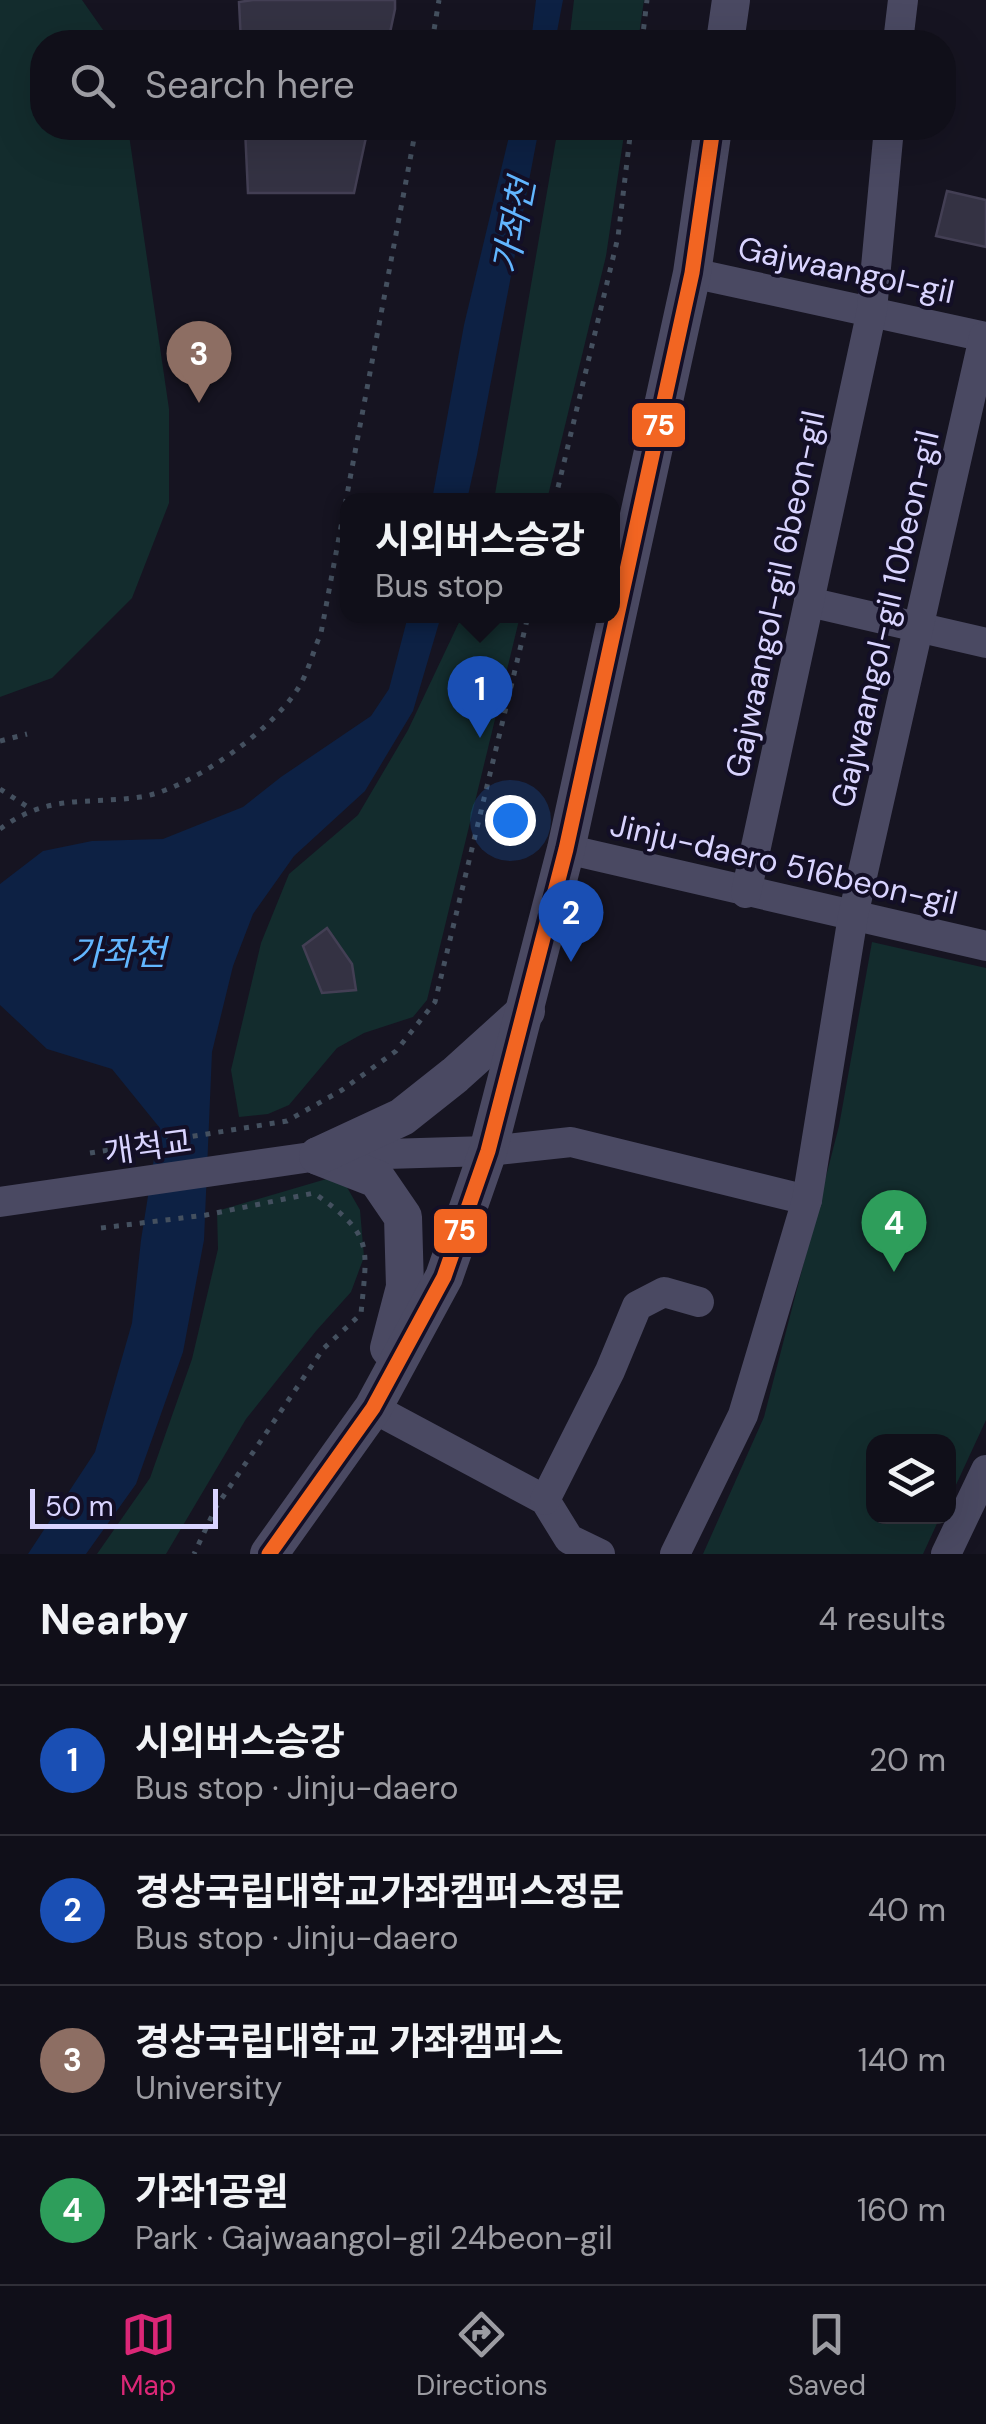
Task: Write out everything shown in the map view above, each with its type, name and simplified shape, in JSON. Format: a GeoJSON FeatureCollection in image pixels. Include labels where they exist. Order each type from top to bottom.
{"type":"FeatureCollection","features":[{"type":"Feature","properties":{"kind":"street"},"geometry":{"type":"LineString","coordinates":[[727,30],[731,0]]}},
{"type":"Feature","properties":{"kind":"street"},"geometry":{"type":"LineString","coordinates":[[899,30],[903,0]]}},
{"type":"Feature","properties":{"kind":"street"},"geometry":{"type":"LineString","coordinates":[[620,602],[692,273],[710,140]]}},
{"type":"Feature","properties":{"kind":"street","name":"Gajwaangol-gil 6beon-gil"},"geometry":{"type":"LineString","coordinates":[[746,893],[872,310],[888,140]]}},
{"type":"Feature","properties":{"kind":"street","name":"Gajwaangol-gil"},"geometry":{"type":"LineString","coordinates":[[692,273],[985,337]]}},
{"type":"Feature","properties":{"kind":"street","name":"Gajwaangol-gil 10beon-gil"},"geometry":{"type":"LineString","coordinates":[[675,1554],[744,1415],[807,1200],[853,916],[985,337]]}},
{"type":"Feature","properties":{"kind":"street"},"geometry":{"type":"LineString","coordinates":[[808,602],[986,643]]}},
{"type":"Feature","properties":{"kind":"street"},"geometry":{"type":"LineString","coordinates":[[270,1554],[373,1408],[444,1277],[488,1151],[526,1011],[615,623]]}},
{"type":"Feature","properties":{"kind":"street","name":"Jinju-daero 516beon-gil"},"geometry":{"type":"LineString","coordinates":[[566,849],[746,893],[985,941]]}},
{"type":"Feature","properties":{"kind":"street"},"geometry":{"type":"LineString","coordinates":[[318,1156],[402,1117],[526,1011]]}},
{"type":"Feature","properties":{"kind":"street","name":"개척교"},"geometry":{"type":"LineString","coordinates":[[0,1202],[318,1156],[488,1151],[572,1142],[807,1200]]}},
{"type":"Feature","properties":{"kind":"street"},"geometry":{"type":"LineString","coordinates":[[318,1156],[376,1180],[404,1217],[405,1287],[373,1408]]}},
{"type":"Feature","properties":{"kind":"street"},"geometry":{"type":"LineString","coordinates":[[545,1500],[610,1371],[637,1306],[664,1292],[699,1302]]}},
{"type":"Feature","properties":{"kind":"street"},"geometry":{"type":"LineString","coordinates":[[373,1408],[545,1500],[565,1546],[600,1554]]}},
{"type":"Feature","properties":{"kind":"street"},"geometry":{"type":"LineString","coordinates":[[946,1554],[986,1470]]}},
{"type":"Feature","properties":{"kind":"path"},"geometry":{"type":"LineString","coordinates":[[434,30],[439,0]]}},
{"type":"Feature","properties":{"kind":"path"},"geometry":{"type":"LineString","coordinates":[[643,30],[647,0]]}},
{"type":"Feature","properties":{"kind":"path"},"geometry":{"type":"LineString","coordinates":[[347,493],[414,140]]}},
{"type":"Feature","properties":{"kind":"path"},"geometry":{"type":"LineString","coordinates":[[557,493],[618,236],[630,140]]}},
{"type":"Feature","properties":{"kind":"path"},"geometry":{"type":"LineString","coordinates":[[0,828],[21,813],[79,799],[144,797],[211,769],[266,727],[298,690],[321,633],[340,532]]}},
{"type":"Feature","properties":{"kind":"path"},"geometry":{"type":"LineString","coordinates":[[90,1153],[287,1121],[342,1090],[396,1051],[435,1002],[526,623]]}},
{"type":"Feature","properties":{"kind":"path"},"geometry":{"type":"LineString","coordinates":[[0,741],[27,734]]}},
{"type":"Feature","properties":{"kind":"path"},"geometry":{"type":"LineString","coordinates":[[0,789],[32,810]]}},
{"type":"Feature","properties":{"kind":"path"},"geometry":{"type":"LineString","coordinates":[[101,1228],[206,1215],[314,1194],[344,1214],[366,1248],[361,1314],[323,1349],[216,1507],[194,1554]]}},
{"type":"Feature","properties":{"kind":"green space"},"geometry":{"type":"Polygon","coordinates":[[[0,0],[82,0],[103,30],[30,30],[30,140],[130,140],[169,409],[169,503],[132,598],[52,678],[0,697],[0,0]]]}},
{"type":"Feature","properties":{"kind":"green space"},"geometry":{"type":"Polygon","coordinates":[[[574,0],[644,0],[640,30],[570,30],[574,0]]]}},
{"type":"Feature","properties":{"kind":"green space"},"geometry":{"type":"Polygon","coordinates":[[[556,140],[623,140],[606,256],[549,493],[495,493],[556,140]]]}},
{"type":"Feature","properties":{"kind":"green space"},"geometry":{"type":"Polygon","coordinates":[[[459,623],[518,623],[427,1000],[413,1017],[364,1033],[337,1048],[289,1105],[268,1114],[239,1117],[231,1070],[261,943],[289,874],[358,815],[408,730],[459,623]]]}},
{"type":"Feature","properties":{"kind":"green space"},"geometry":{"type":"Polygon","coordinates":[[[872,942],[986,968],[986,1420],[956,1485],[956,1434],[866,1434],[866,1524],[937,1524],[923,1554],[703,1554],[764,1417],[839,1126],[872,942]]]}},
{"type":"Feature","properties":{"kind":"green space"},"geometry":{"type":"Polygon","coordinates":[[[340,1175],[360,1210],[364,1257],[351,1292],[246,1419],[166,1554],[97,1554],[150,1478],[192,1359],[218,1249],[217,1211],[340,1175]]]}},
{"type":"Feature","properties":{"kind":"water"},"geometry":{"type":"Polygon","coordinates":[[[536,0],[563,0],[557,30],[532,30],[536,0]]]}},
{"type":"Feature","properties":{"kind":"water","name":"가좌천"},"geometry":{"type":"Polygon","coordinates":[[[508,140],[537,140],[469,493],[433,493],[464,325],[508,140]]]}},
{"type":"Feature","properties":{"kind":"water","name":"가좌천"},"geometry":{"type":"Polygon","coordinates":[[[406,623],[439,623],[413,711],[365,791],[294,856],[253,914],[233,966],[212,1052],[204,1240],[183,1352],[136,1484],[86,1554],[28,1554],[95,1452],[132,1323],[159,1127],[112,1069],[47,1049],[0,1005],[0,884],[43,851],[92,841],[163,839],[243,807],[371,716],[389,689],[406,623]]]}},
{"type":"Feature","properties":{"kind":"building"},"geometry":{"type":"Polygon","coordinates":[[[395,0],[395,9],[391,30],[240,30],[239,2],[395,0]]]}},
{"type":"Feature","properties":{"kind":"building"},"geometry":{"type":"Polygon","coordinates":[[[246,140],[365,140],[354,193],[248,193],[246,140]]]}},
{"type":"Feature","properties":{"kind":"building"},"geometry":{"type":"Polygon","coordinates":[[[947,191],[986,200],[986,247],[936,236],[947,191]]]}},
{"type":"Feature","properties":{"kind":"building"},"geometry":{"type":"Polygon","coordinates":[[[327,928],[352,964],[356,990],[322,993],[303,946],[327,928]]]}},
{"type":"Feature","properties":{"kind":"transit line","name":"75"},"geometry":{"type":"LineString","coordinates":[[620,602],[692,273],[711,140]]}},
{"type":"Feature","properties":{"kind":"transit line","name":"75"},"geometry":{"type":"LineString","coordinates":[[269,1554],[373,1408],[444,1277],[488,1151],[566,849],[615,623]]}},
{"type":"Feature","properties":{"kind":"place","name":"경상국립대학교 가좌캠퍼스"},"geometry":{"type":"Point","coordinates":[199,403]}},
{"type":"Feature","properties":{"kind":"place","name":"시외버스승강"},"geometry":{"type":"Point","coordinates":[480,738]}},
{"type":"Feature","properties":{"kind":"place","name":"경상국립대학교가좌캠퍼스정문"},"geometry":{"type":"Point","coordinates":[571,962]}},
{"type":"Feature","properties":{"kind":"place","name":"가좌1공원"},"geometry":{"type":"Point","coordinates":[894,1272]}}]}
